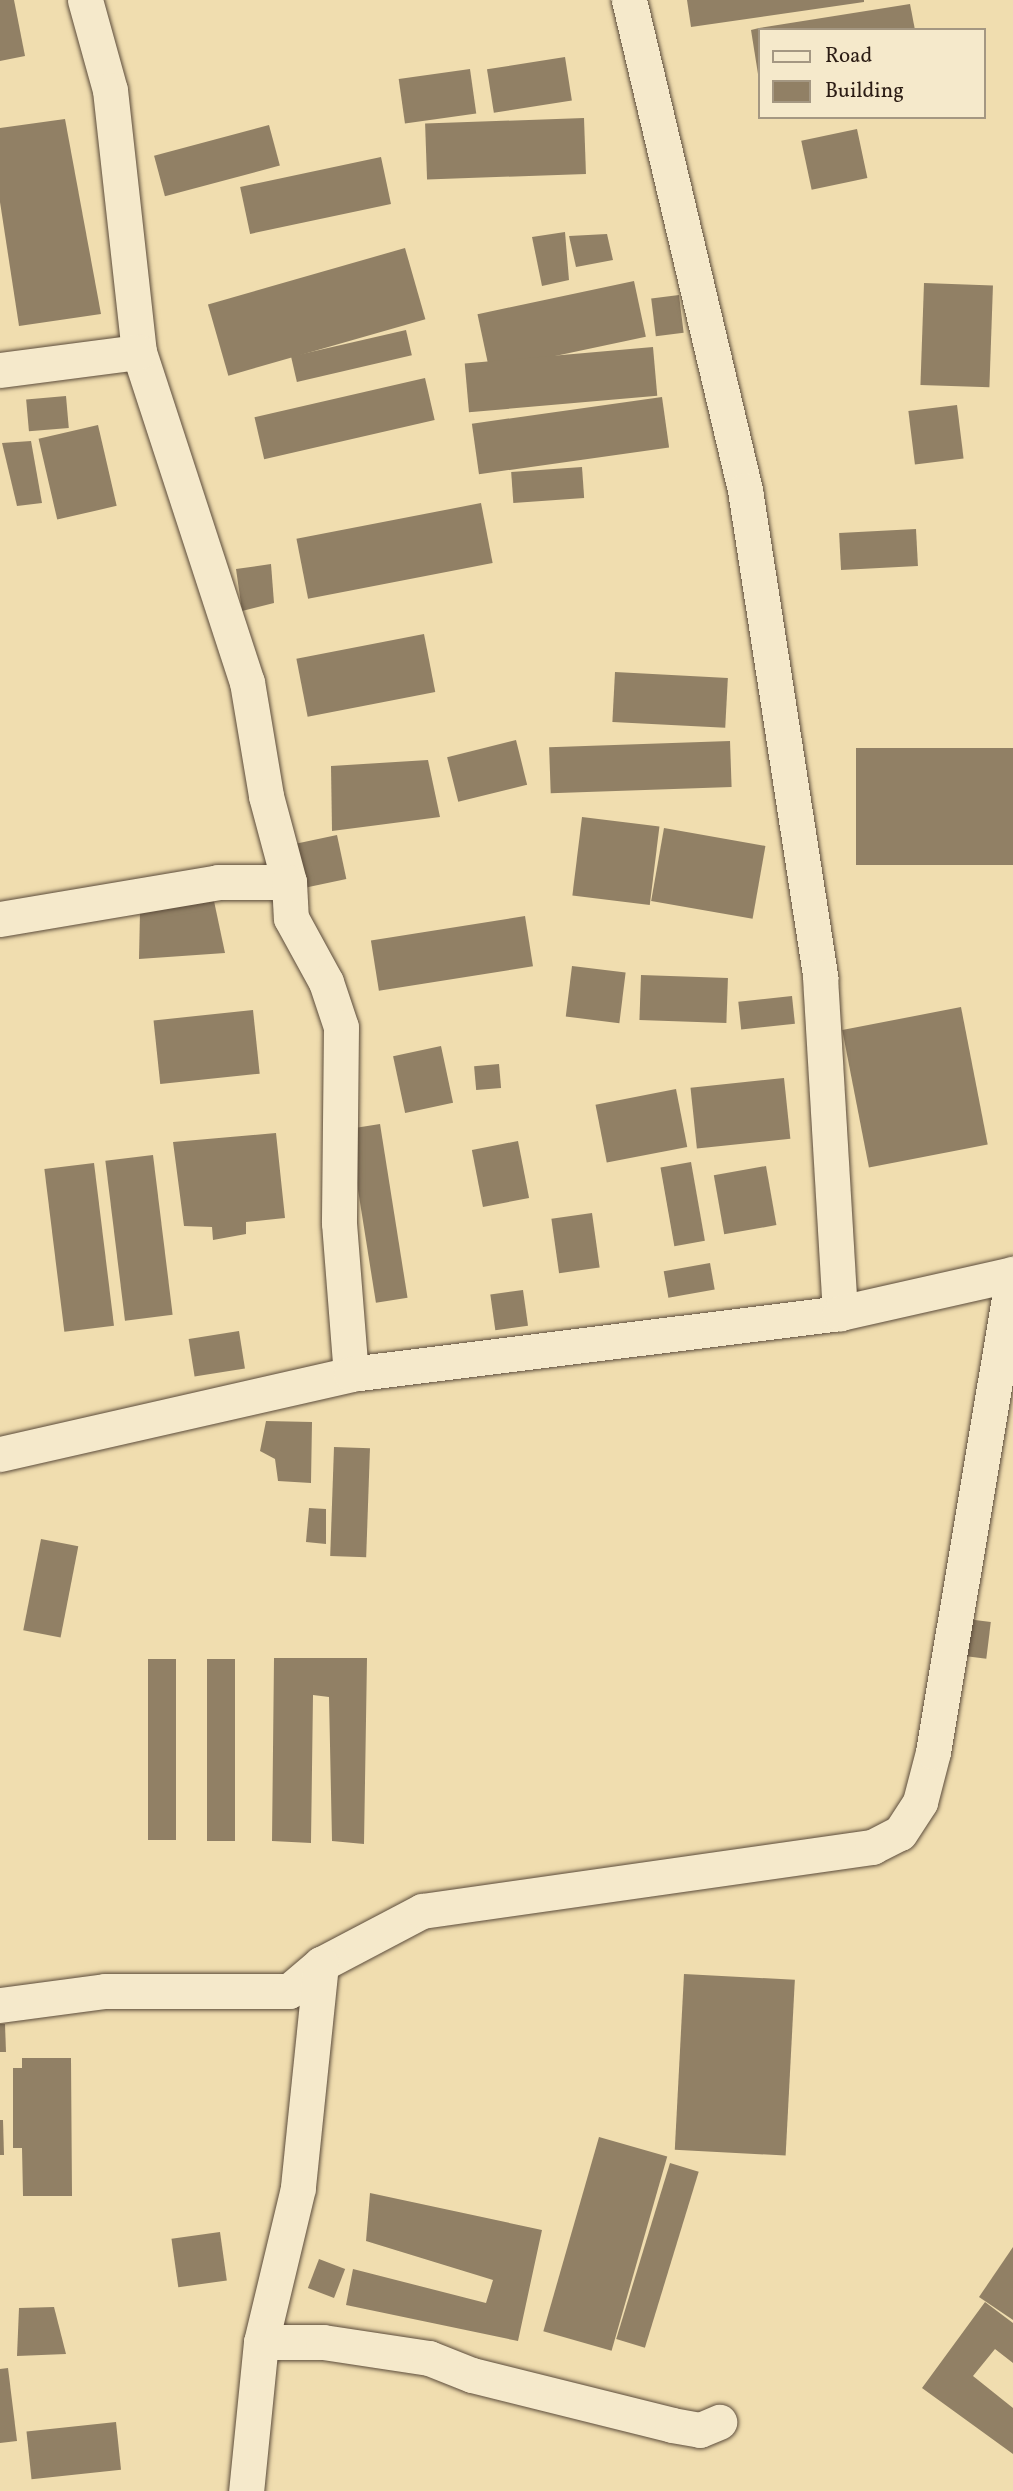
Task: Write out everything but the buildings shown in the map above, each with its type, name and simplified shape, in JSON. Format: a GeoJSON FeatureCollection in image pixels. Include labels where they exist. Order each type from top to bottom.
{"type":"FeatureCollection","features":[{"type":"Feature","properties":{"kind":"street"},"geometry":{"type":"LineString","coordinates":[[85,0],[110,90],[138,352],[247,682],[267,796],[289,882],[291,918],[326,982],[341,1027],[339,1223],[351,1374]]}},
{"type":"Feature","properties":{"kind":"street"},"geometry":{"type":"LineString","coordinates":[[629,0],[745,489],[820,977],[840,1312]]}},
{"type":"Feature","properties":{"kind":"street"},"geometry":{"type":"LineString","coordinates":[[0,370],[138,352]]}},
{"type":"Feature","properties":{"kind":"street"},"geometry":{"type":"LineString","coordinates":[[0,919],[218,882],[289,882]]}},
{"type":"Feature","properties":{"kind":"street"},"geometry":{"type":"LineString","coordinates":[[0,1454],[351,1374],[840,1312],[1011,1274],[933,1752],[920,1802],[900,1833],[872,1847],[422,1911],[321,1964],[289,1991],[105,1991],[0,2005]]}},
{"type":"Feature","properties":{"kind":"street"},"geometry":{"type":"LineString","coordinates":[[246,2491],[261,2342],[298,2188],[321,1964]]}},
{"type":"Feature","properties":{"kind":"street"},"geometry":{"type":"LineString","coordinates":[[261,2342],[323,2342],[429,2358],[472,2375],[672,2425],[700,2430],[719,2422]]}}]}
